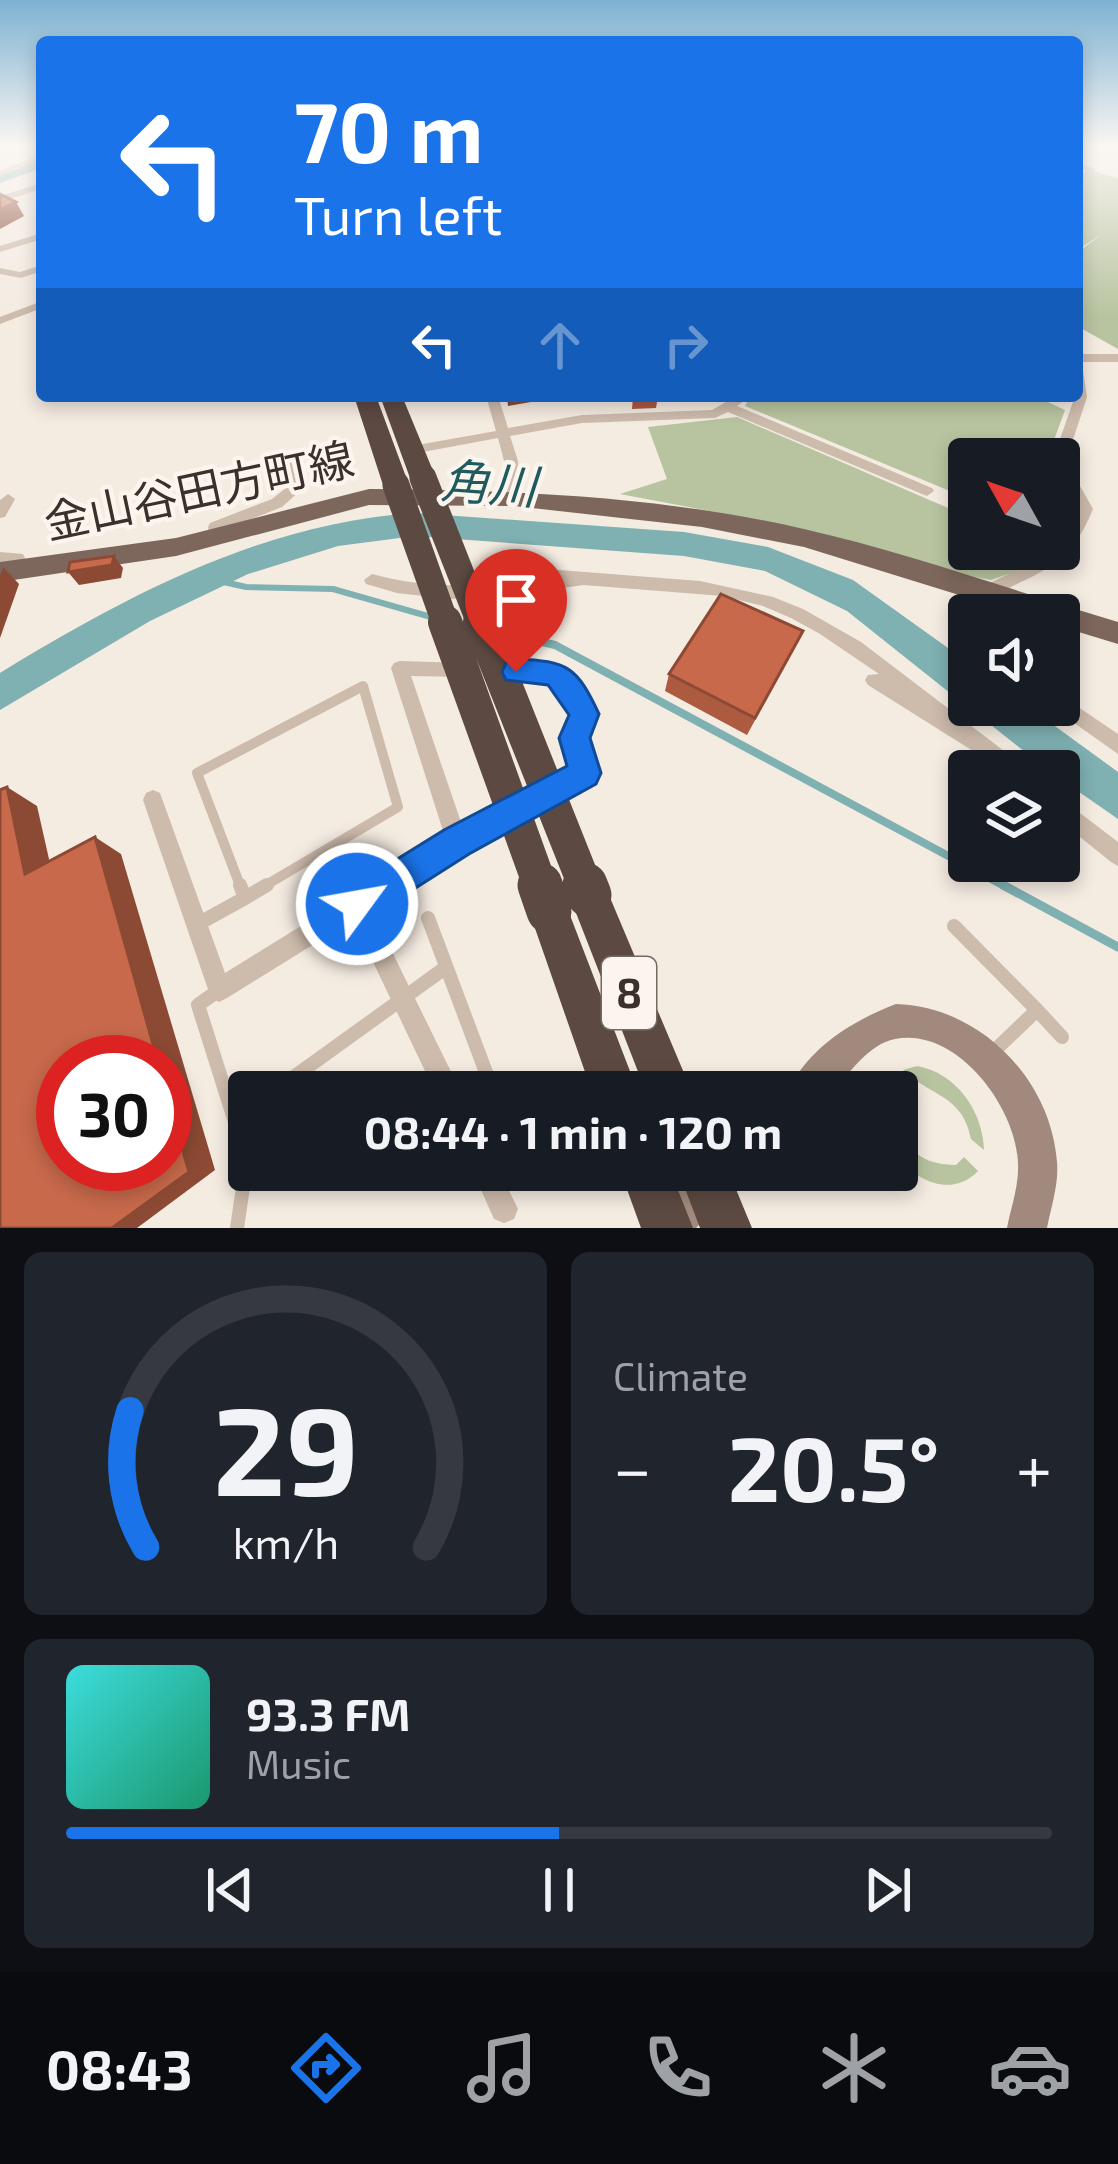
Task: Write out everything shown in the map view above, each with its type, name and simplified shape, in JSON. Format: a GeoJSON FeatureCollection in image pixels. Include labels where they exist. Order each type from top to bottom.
{"type":"FeatureCollection","features":[{"type":"Feature","properties":{"kind":"highway","name":"8"},"geometry":{"type":"LineString","coordinates":[[369,402],[410,471],[660,1071]]}},
{"type":"Feature","properties":{"kind":"highway","name":"8"},"geometry":{"type":"LineString","coordinates":[[393,402],[548,911],[607,1071]]}},
{"type":"Feature","properties":{"kind":"highway"},"geometry":{"type":"LineString","coordinates":[[653,1191],[667,1228]]}},
{"type":"Feature","properties":{"kind":"main road","name":"金山谷田方町線"},"geometry":{"type":"LineString","coordinates":[[7,566],[216,537],[369,496],[514,498],[760,528],[988,591],[1118,633]]}},
{"type":"Feature","properties":{"kind":"street"},"geometry":{"type":"LineString","coordinates":[[0,249],[36,238]]}},
{"type":"Feature","properties":{"kind":"street"},"geometry":{"type":"LineString","coordinates":[[0,271],[21,274],[36,270]]}},
{"type":"Feature","properties":{"kind":"street"},"geometry":{"type":"LineString","coordinates":[[0,321],[36,306]]}},
{"type":"Feature","properties":{"kind":"street"},"geometry":{"type":"LineString","coordinates":[[1083,358],[1118,358]]}},
{"type":"Feature","properties":{"kind":"street"},"geometry":{"type":"LineString","coordinates":[[494,402],[514,498]]}},
{"type":"Feature","properties":{"kind":"street"},"geometry":{"type":"LineString","coordinates":[[410,471],[503,434],[582,419],[715,414],[738,402]]}},
{"type":"Feature","properties":{"kind":"street"},"geometry":{"type":"LineString","coordinates":[[988,591],[1022,572],[1052,565],[1070,548],[1086,508],[1059,461],[1080,402]]}},
{"type":"Feature","properties":{"kind":"street"},"geometry":{"type":"LineString","coordinates":[[730,408],[927,491]]}},
{"type":"Feature","properties":{"kind":"street"},"geometry":{"type":"LineString","coordinates":[[216,537],[215,527],[277,503],[298,485],[296,466],[277,457]]}},
{"type":"Feature","properties":{"kind":"street"},"geometry":{"type":"LineString","coordinates":[[494,571],[718,590],[767,601],[832,632],[988,750]]}},
{"type":"Feature","properties":{"kind":"street"},"geometry":{"type":"LineString","coordinates":[[372,580],[402,591],[504,591],[584,579]]}},
{"type":"Feature","properties":{"kind":"street"},"geometry":{"type":"LineString","coordinates":[[153,800],[219,990],[457,842],[585,773],[574,738],[584,714],[555,673],[400,668],[457,842]]}},
{"type":"Feature","properties":{"kind":"street"},"geometry":{"type":"LineString","coordinates":[[874,680],[988,750]]}},
{"type":"Feature","properties":{"kind":"street"},"geometry":{"type":"LineString","coordinates":[[1080,717],[1118,745]]}},
{"type":"Feature","properties":{"kind":"street"},"geometry":{"type":"LineString","coordinates":[[1080,824],[1118,854]]}},
{"type":"Feature","properties":{"kind":"street"},"geometry":{"type":"LineString","coordinates":[[357,904],[438,1071]]}},
{"type":"Feature","properties":{"kind":"street"},"geometry":{"type":"LineString","coordinates":[[829,1071],[868,1032],[909,1019],[944,1027],[986,1057],[1023,1109],[1038,1162],[1024,1226]]}},
{"type":"Feature","properties":{"kind":"street"},"geometry":{"type":"LineString","coordinates":[[495,1191],[504,1209]]}},
{"type":"Feature","properties":{"kind":"street"},"geometry":{"type":"LineString","coordinates":[[667,1228],[712,1191]]}},
{"type":"Feature","properties":{"kind":"lane"},"geometry":{"type":"LineString","coordinates":[[196,925],[245,898],[331,848],[398,807],[362,686],[197,773],[245,898]]}},
{"type":"Feature","properties":{"kind":"lane"},"geometry":{"type":"LineString","coordinates":[[331,848],[357,904]]}},
{"type":"Feature","properties":{"kind":"lane"},"geometry":{"type":"LineString","coordinates":[[428,917],[485,1071]]}},
{"type":"Feature","properties":{"kind":"lane"},"geometry":{"type":"LineString","coordinates":[[954,926],[1062,1037]]}},
{"type":"Feature","properties":{"kind":"lane"},"geometry":{"type":"LineString","coordinates":[[302,1071],[446,968]]}},
{"type":"Feature","properties":{"kind":"lane"},"geometry":{"type":"LineString","coordinates":[[219,990],[198,1005],[228,1079]]}},
{"type":"Feature","properties":{"kind":"lane"},"geometry":{"type":"LineString","coordinates":[[986,1057],[1036,1010]]}},
{"type":"Feature","properties":{"kind":"lane"},"geometry":{"type":"LineString","coordinates":[[232,1225],[240,1191]]}},
{"type":"Feature","properties":{"kind":"green space"},"geometry":{"type":"Polygon","coordinates":[[[1083,201],[1118,201],[1118,349],[1083,329],[1083,248],[1102,234],[1083,246],[1083,201]]]}},
{"type":"Feature","properties":{"kind":"green space"},"geometry":{"type":"Polygon","coordinates":[[[747,402],[1048,402],[1065,410],[1055,438],[948,438],[948,490],[745,406],[747,402]]]}},
{"type":"Feature","properties":{"kind":"green space"},"geometry":{"type":"Polygon","coordinates":[[[737,417],[948,508],[948,570],[1019,570],[991,580],[930,569],[799,528],[620,494],[667,479],[648,427],[737,417]]]}},
{"type":"Feature","properties":{"kind":"green space"},"geometry":{"type":"Polygon","coordinates":[[[917,1066],[931,1070],[956,1086],[979,1122],[984,1150],[971,1139],[953,1105],[918,1082],[918,1071],[903,1070],[917,1066]]]}},
{"type":"Feature","properties":{"kind":"green space"},"geometry":{"type":"Polygon","coordinates":[[[918,1154],[956,1165],[964,1157],[978,1171],[947,1185],[918,1176],[918,1154]]]}},
{"type":"Feature","properties":{"kind":"building"},"geometry":{"type":"Polygon","coordinates":[[[114,556],[112,565],[68,572],[70,562],[114,556]]]}},
{"type":"Feature","properties":{"kind":"building"},"geometry":{"type":"Polygon","coordinates":[[[721,594],[803,631],[755,718],[669,674],[721,594]]]}},
{"type":"Feature","properties":{"kind":"building"},"geometry":{"type":"Polygon","coordinates":[[[7,787],[25,874],[95,837],[150,1035],[36,1035],[36,1191],[163,1191],[112,1228],[0,1228],[0,790],[7,787]]]}},
{"type":"Feature","properties":{"kind":"waterway","name":"角川"},"geometry":{"type":"LineString","coordinates":[[0,693],[90,637],[235,565],[338,534],[415,524],[684,544],[768,559],[821,579],[860,601],[948,668]]}},
{"type":"Feature","properties":{"kind":"waterway"},"geometry":{"type":"LineString","coordinates":[[210,579],[246,587],[333,589],[431,617]]}},
{"type":"Feature","properties":{"kind":"waterway"},"geometry":{"type":"LineString","coordinates":[[497,632],[555,645],[1008,888]]}},
{"type":"Feature","properties":{"kind":"waterway","name":"角川"},"geometry":{"type":"LineString","coordinates":[[1023,726],[1118,798]]}},
{"type":"Feature","properties":{"kind":"waterway"},"geometry":{"type":"LineString","coordinates":[[1003,885],[1118,947]]}},
{"type":"Feature","properties":{"kind":"route"},"geometry":{"type":"LineString","coordinates":[[357,904],[457,842],[585,773],[574,738],[584,714],[571,689],[555,673],[516,672]]}}]}
